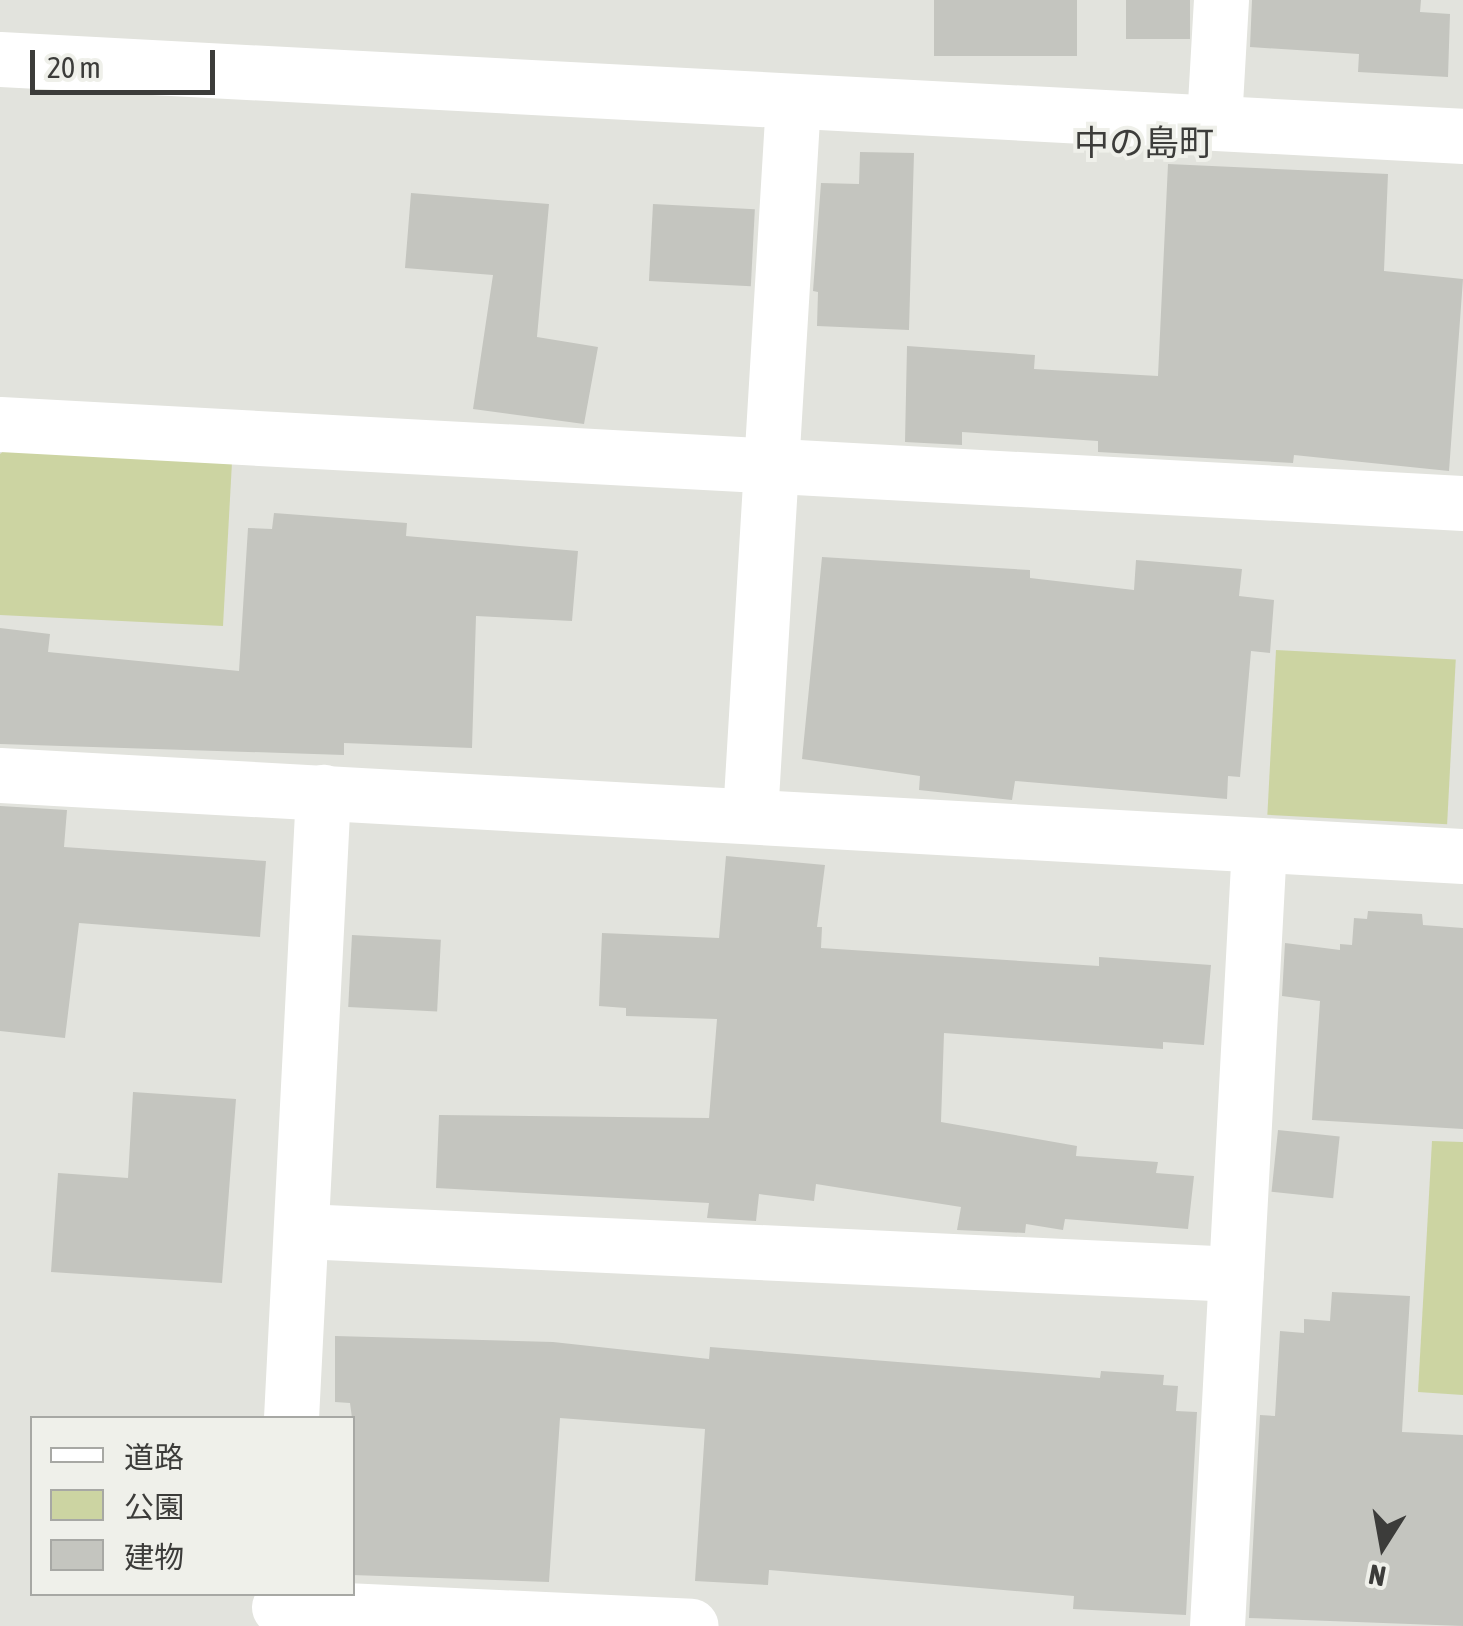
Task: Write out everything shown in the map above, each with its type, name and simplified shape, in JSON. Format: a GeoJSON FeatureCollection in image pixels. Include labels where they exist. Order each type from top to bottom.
{"type":"FeatureCollection","features":[{"type":"Feature","properties":{"kind":"street"},"geometry":{"type":"LineString","coordinates":[[1214,121],[1221,0]]}},
{"type":"Feature","properties":{"kind":"street"},"geometry":{"type":"LineString","coordinates":[[0,59],[1463,136]]}},
{"type":"Feature","properties":{"kind":"street"},"geometry":{"type":"LineString","coordinates":[[750,815],[793,102]]}},
{"type":"Feature","properties":{"kind":"street"},"geometry":{"type":"LineString","coordinates":[[0,424],[1463,503]]}},
{"type":"Feature","properties":{"kind":"street"},"geometry":{"type":"LineString","coordinates":[[0,775],[1463,856]]}},
{"type":"Feature","properties":{"kind":"street"},"geometry":{"type":"LineString","coordinates":[[291,1416],[322,792]]}},
{"type":"Feature","properties":{"kind":"street"},"geometry":{"type":"LineString","coordinates":[[1217,1626],[1259,845]]}},
{"type":"Feature","properties":{"kind":"street"},"geometry":{"type":"LineString","coordinates":[[302,1231],[1236,1274]]}},
{"type":"Feature","properties":{"kind":"street"},"geometry":{"type":"LineString","coordinates":[[280,1609],[691,1626]]}},
{"type":"Feature","properties":{"kind":"green space"},"geometry":{"type":"Polygon","coordinates":[[[11,445],[232,462],[223,626],[0,615],[0,454],[11,445]]]}},
{"type":"Feature","properties":{"kind":"green space"},"geometry":{"type":"Polygon","coordinates":[[[1276,650],[1456,659],[1447,824],[1267,815],[1276,650]]]}},
{"type":"Feature","properties":{"kind":"green space"},"geometry":{"type":"Polygon","coordinates":[[[1432,1141],[1463,1142],[1463,1395],[1418,1392],[1432,1141]]]}},
{"type":"Feature","properties":{"kind":"building"},"geometry":{"type":"Polygon","coordinates":[[[934,0],[1077,0],[1077,56],[934,56],[934,0]]]}},
{"type":"Feature","properties":{"kind":"building"},"geometry":{"type":"Polygon","coordinates":[[[1126,0],[1190,0],[1190,39],[1126,39],[1126,0]]]}},
{"type":"Feature","properties":{"kind":"building"},"geometry":{"type":"Polygon","coordinates":[[[1252,0],[1421,0],[1420,12],[1450,14],[1448,77],[1358,72],[1359,54],[1250,47],[1252,0]]]}},
{"type":"Feature","properties":{"kind":"building"},"geometry":{"type":"Polygon","coordinates":[[[860,152],[914,153],[909,330],[817,326],[818,292],[813,291],[821,183],[859,184],[860,152]]]}},
{"type":"Feature","properties":{"kind":"building"},"geometry":{"type":"Polygon","coordinates":[[[1168,164],[1388,174],[1384,271],[1463,279],[1449,471],[1294,455],[1293,463],[1098,452],[1098,441],[962,432],[962,445],[905,442],[907,346],[1035,355],[1034,369],[1158,376],[1168,164]]]}},
{"type":"Feature","properties":{"kind":"building"},"geometry":{"type":"Polygon","coordinates":[[[411,193],[549,204],[537,337],[598,347],[584,424],[473,409],[493,275],[405,268],[411,193]]]}},
{"type":"Feature","properties":{"kind":"building"},"geometry":{"type":"Polygon","coordinates":[[[653,204],[755,209],[751,286],[649,281],[653,204]]]}},
{"type":"Feature","properties":{"kind":"building"},"geometry":{"type":"Polygon","coordinates":[[[274,513],[407,523],[406,536],[578,551],[572,621],[476,616],[472,748],[344,743],[344,755],[0,744],[0,628],[50,634],[48,652],[239,671],[248,528],[272,529],[274,513]]]}},
{"type":"Feature","properties":{"kind":"building"},"geometry":{"type":"Polygon","coordinates":[[[822,557],[1030,570],[1030,578],[1134,590],[1136,560],[1242,569],[1239,596],[1274,600],[1270,653],[1251,651],[1240,777],[1228,776],[1227,799],[1015,781],[1012,800],[919,790],[920,776],[802,759],[822,557]]]}},
{"type":"Feature","properties":{"kind":"building"},"geometry":{"type":"Polygon","coordinates":[[[0,806],[67,810],[64,847],[266,861],[260,937],[79,923],[65,1038],[0,1031],[0,806]]]}},
{"type":"Feature","properties":{"kind":"building"},"geometry":{"type":"Polygon","coordinates":[[[726,856],[825,865],[817,927],[822,927],[821,948],[1099,966],[1099,957],[1211,965],[1204,1045],[1163,1042],[1163,1049],[944,1033],[941,1122],[1077,1146],[1076,1156],[1158,1162],[1156,1173],[1194,1176],[1188,1229],[1065,1219],[1063,1230],[1026,1224],[1025,1233],[957,1230],[961,1207],[816,1184],[814,1201],[759,1194],[756,1221],[707,1218],[709,1203],[436,1188],[439,1115],[709,1118],[717,1019],[626,1016],[626,1008],[599,1006],[602,933],[719,938],[726,856]]]}},
{"type":"Feature","properties":{"kind":"building"},"geometry":{"type":"Polygon","coordinates":[[[1368,911],[1422,914],[1423,925],[1463,928],[1463,1129],[1312,1120],[1320,1001],[1282,996],[1285,943],[1340,950],[1340,944],[1352,945],[1354,918],[1367,919],[1368,911]]]}},
{"type":"Feature","properties":{"kind":"building"},"geometry":{"type":"Polygon","coordinates":[[[352,935],[441,940],[437,1012],[348,1007],[352,935]]]}},
{"type":"Feature","properties":{"kind":"building"},"geometry":{"type":"Polygon","coordinates":[[[133,1092],[236,1099],[222,1283],[51,1272],[58,1173],[128,1178],[133,1092]]]}},
{"type":"Feature","properties":{"kind":"building"},"geometry":{"type":"Polygon","coordinates":[[[1278,1130],[1340,1136],[1333,1198],[1272,1192],[1278,1130]]]}},
{"type":"Feature","properties":{"kind":"building"},"geometry":{"type":"Polygon","coordinates":[[[1332,1292],[1410,1296],[1402,1432],[1463,1435],[1463,1626],[1249,1618],[1260,1415],[1275,1416],[1280,1331],[1304,1333],[1304,1319],[1330,1321],[1332,1292]]]}},
{"type":"Feature","properties":{"kind":"building"},"geometry":{"type":"Polygon","coordinates":[[[335,1336],[553,1342],[709,1359],[710,1347],[1100,1378],[1101,1371],[1164,1375],[1163,1385],[1178,1386],[1176,1411],[1197,1412],[1186,1615],[1073,1609],[1074,1596],[769,1570],[768,1585],[695,1581],[705,1429],[560,1418],[549,1582],[355,1575],[355,1416],[352,1416],[350,1403],[335,1402],[335,1336]]]}},
{"type":"Feature","properties":{"kind":"district","name":"中の島町"},"geometry":{"type":"Point","coordinates":[1144,142]}}]}
